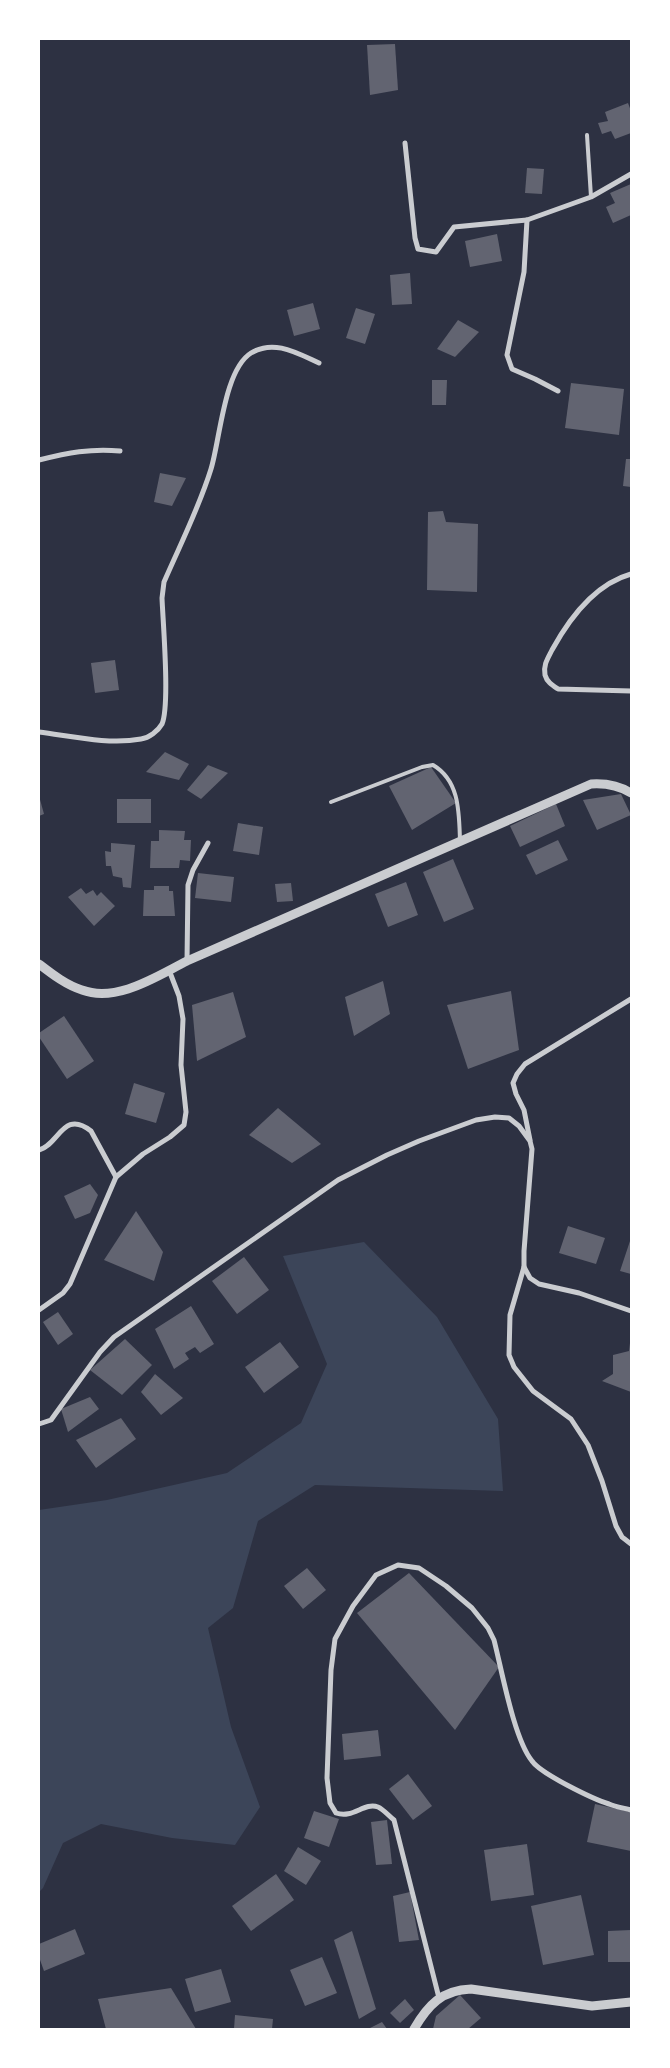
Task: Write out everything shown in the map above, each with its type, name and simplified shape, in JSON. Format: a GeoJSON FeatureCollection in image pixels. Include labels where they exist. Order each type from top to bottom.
{"type":"FeatureCollection","features":[{"type":"Feature","properties":{"kind":"street"},"geometry":{"type":"LineString","coordinates":[[405,143],[415,238],[418,250],[436,252],[454,227],[528,220],[591,197],[631,174]]}},
{"type":"Feature","properties":{"kind":"street"},"geometry":{"type":"LineString","coordinates":[[528,220],[524,272],[507,355],[512,369],[558,391]]}},
{"type":"Feature","properties":{"kind":"street"},"geometry":{"type":"LineString","coordinates":[[39,732],[106,740],[142,739],[153,734],[162,724],[165,701],[162,598],[164,582],[211,469],[226,398],[237,369],[249,354],[270,346],[284,348],[319,363]]}},
{"type":"Feature","properties":{"kind":"street"},"geometry":{"type":"LineString","coordinates":[[39,460],[75,451],[102,449],[120,451]]}},
{"type":"Feature","properties":{"kind":"street"},"geometry":{"type":"LineString","coordinates":[[631,574],[605,587],[568,622],[546,659],[544,666],[549,683],[558,689],[631,691]]}},
{"type":"Feature","properties":{"kind":"street"},"geometry":{"type":"LineString","coordinates":[[39,964],[68,984],[93,993],[107,993],[130,988],[187,961],[591,784],[605,783],[631,793]]}},
{"type":"Feature","properties":{"kind":"street"},"geometry":{"type":"LineString","coordinates":[[187,961],[188,886],[193,870],[208,843]]}},
{"type":"Feature","properties":{"kind":"street"},"geometry":{"type":"LineString","coordinates":[[39,1310],[59,1296],[70,1284],[116,1177],[143,1154],[170,1137],[184,1125],[186,1112],[181,1065],[184,1019],[179,996],[170,970]]}},
{"type":"Feature","properties":{"kind":"street"},"geometry":{"type":"LineString","coordinates":[[631,999],[525,1064],[513,1083],[524,1110],[532,1163],[527,1206],[524,1267],[510,1315],[509,1355],[514,1367],[533,1391],[571,1419],[588,1445],[602,1480],[616,1526],[622,1537],[631,1544]]}},
{"type":"Feature","properties":{"kind":"street"},"geometry":{"type":"LineString","coordinates":[[39,1424],[51,1420],[100,1352],[114,1338],[338,1180],[387,1154],[476,1120],[495,1117],[509,1118],[520,1126],[530,1141]]}},
{"type":"Feature","properties":{"kind":"street"},"geometry":{"type":"LineString","coordinates":[[39,1150],[46,1146],[64,1127],[71,1125],[85,1126],[91,1131],[116,1177]]}},
{"type":"Feature","properties":{"kind":"street"},"geometry":{"type":"LineString","coordinates":[[524,1267],[530,1278],[539,1284],[579,1293],[631,1311]]}},
{"type":"Feature","properties":{"kind":"street"},"geometry":{"type":"LineString","coordinates":[[439,1998],[394,1820],[379,1807],[368,1806],[343,1816],[336,1813],[330,1803],[327,1778],[334,1639],[353,1606],[376,1575],[398,1565],[418,1568],[446,1586],[472,1608],[488,1628],[494,1640],[516,1725],[523,1746],[532,1762],[548,1774],[608,1804],[631,1810]]}},
{"type":"Feature","properties":{"kind":"street"},"geometry":{"type":"LineString","coordinates":[[414,2029],[432,2003],[457,1990],[471,1989],[592,2006],[631,2002]]}},
{"type":"Feature","properties":{"kind":"lane"},"geometry":{"type":"LineString","coordinates":[[587,135],[591,197]]}},
{"type":"Feature","properties":{"kind":"lane"},"geometry":{"type":"LineString","coordinates":[[331,802],[422,767],[433,765],[442,770],[450,780],[458,799],[460,841]]}},
{"type":"Feature","properties":{"kind":"shaded area"},"geometry":{"type":"Polygon","coordinates":[[[364,1242],[437,1317],[498,1419],[503,1491],[315,1485],[258,1521],[233,1608],[208,1628],[231,1727],[260,1807],[235,1845],[172,1838],[101,1824],[63,1843],[43,1888],[39,1892],[39,1510],[107,1500],[227,1473],[301,1423],[327,1364],[283,1256],[364,1242]]]}},
{"type":"Feature","properties":{"kind":"building"},"geometry":{"type":"Polygon","coordinates":[[[395,44],[398,90],[370,95],[367,45],[395,44]]]}},
{"type":"Feature","properties":{"kind":"building"},"geometry":{"type":"Polygon","coordinates":[[[628,103],[631,111],[631,133],[615,139],[611,131],[602,134],[598,123],[608,121],[605,112],[628,103]]]}},
{"type":"Feature","properties":{"kind":"building"},"geometry":{"type":"Polygon","coordinates":[[[527,168],[544,169],[542,194],[525,193],[527,168]]]}},
{"type":"Feature","properties":{"kind":"building"},"geometry":{"type":"Polygon","coordinates":[[[631,184],[631,215],[613,223],[606,207],[615,203],[610,193],[631,184]]]}},
{"type":"Feature","properties":{"kind":"building"},"geometry":{"type":"Polygon","coordinates":[[[497,234],[502,261],[470,267],[465,241],[497,234]]]}},
{"type":"Feature","properties":{"kind":"building"},"geometry":{"type":"Polygon","coordinates":[[[410,273],[412,304],[392,305],[390,275],[410,273]]]}},
{"type":"Feature","properties":{"kind":"building"},"geometry":{"type":"Polygon","coordinates":[[[313,303],[320,329],[294,336],[287,310],[313,303]]]}},
{"type":"Feature","properties":{"kind":"building"},"geometry":{"type":"Polygon","coordinates":[[[356,308],[375,314],[365,344],[346,338],[356,308]]]}},
{"type":"Feature","properties":{"kind":"building"},"geometry":{"type":"Polygon","coordinates":[[[458,320],[479,332],[455,357],[437,349],[458,320]]]}},
{"type":"Feature","properties":{"kind":"building"},"geometry":{"type":"Polygon","coordinates":[[[432,380],[447,380],[446,405],[432,405],[432,380]]]}},
{"type":"Feature","properties":{"kind":"building"},"geometry":{"type":"Polygon","coordinates":[[[571,383],[624,389],[619,435],[565,428],[571,383]]]}},
{"type":"Feature","properties":{"kind":"building"},"geometry":{"type":"Polygon","coordinates":[[[626,459],[631,459],[631,487],[623,486],[626,459]]]}},
{"type":"Feature","properties":{"kind":"building"},"geometry":{"type":"Polygon","coordinates":[[[160,473],[186,478],[172,506],[154,502],[160,473]]]}},
{"type":"Feature","properties":{"kind":"building"},"geometry":{"type":"Polygon","coordinates":[[[443,511],[446,522],[478,524],[477,592],[427,590],[428,512],[443,511]]]}},
{"type":"Feature","properties":{"kind":"building"},"geometry":{"type":"Polygon","coordinates":[[[115,660],[119,690],[95,693],[91,663],[115,660]]]}},
{"type":"Feature","properties":{"kind":"building"},"geometry":{"type":"Polygon","coordinates":[[[165,752],[189,764],[179,780],[146,772],[165,752]]]}},
{"type":"Feature","properties":{"kind":"building"},"geometry":{"type":"Polygon","coordinates":[[[208,765],[228,773],[201,799],[187,790],[208,765]]]}},
{"type":"Feature","properties":{"kind":"building"},"geometry":{"type":"Polygon","coordinates":[[[431,767],[456,803],[412,830],[389,786],[431,767]]]}},
{"type":"Feature","properties":{"kind":"building"},"geometry":{"type":"Polygon","coordinates":[[[621,794],[631,815],[597,830],[583,800],[621,794]]]}},
{"type":"Feature","properties":{"kind":"building"},"geometry":{"type":"Polygon","coordinates":[[[39,796],[44,814],[39,816],[39,796]]]}},
{"type":"Feature","properties":{"kind":"building"},"geometry":{"type":"Polygon","coordinates":[[[117,799],[151,799],[151,823],[117,823],[117,799]]]}},
{"type":"Feature","properties":{"kind":"building"},"geometry":{"type":"Polygon","coordinates":[[[556,804],[565,826],[520,847],[510,826],[556,804]]]}},
{"type":"Feature","properties":{"kind":"building"},"geometry":{"type":"Polygon","coordinates":[[[238,823],[263,827],[259,855],[233,851],[238,823]]]}},
{"type":"Feature","properties":{"kind":"building"},"geometry":{"type":"Polygon","coordinates":[[[159,830],[185,831],[184,840],[191,840],[190,861],[180,860],[179,868],[150,868],[151,841],[159,841],[159,830]]]}},
{"type":"Feature","properties":{"kind":"building"},"geometry":{"type":"Polygon","coordinates":[[[558,840],[568,860],[536,875],[526,855],[558,840]]]}},
{"type":"Feature","properties":{"kind":"building"},"geometry":{"type":"Polygon","coordinates":[[[111,843],[135,845],[131,888],[123,887],[122,878],[113,876],[111,866],[106,866],[105,851],[111,852],[111,843]]]}},
{"type":"Feature","properties":{"kind":"building"},"geometry":{"type":"Polygon","coordinates":[[[453,859],[474,909],[444,922],[423,872],[453,859]]]}},
{"type":"Feature","properties":{"kind":"building"},"geometry":{"type":"Polygon","coordinates":[[[198,873],[234,877],[231,902],[195,898],[198,873]]]}},
{"type":"Feature","properties":{"kind":"building"},"geometry":{"type":"Polygon","coordinates":[[[406,882],[418,915],[388,927],[375,894],[406,882]]]}},
{"type":"Feature","properties":{"kind":"building"},"geometry":{"type":"Polygon","coordinates":[[[291,883],[293,901],[277,902],[275,884],[291,883]]]}},
{"type":"Feature","properties":{"kind":"building"},"geometry":{"type":"Polygon","coordinates":[[[154,886],[169,886],[169,891],[173,891],[175,916],[143,916],[144,890],[154,890],[154,886]]]}},
{"type":"Feature","properties":{"kind":"building"},"geometry":{"type":"Polygon","coordinates":[[[81,888],[86,894],[93,890],[97,896],[101,892],[115,906],[94,926],[68,897],[81,888]]]}},
{"type":"Feature","properties":{"kind":"building"},"geometry":{"type":"Polygon","coordinates":[[[383,981],[390,1014],[354,1036],[345,997],[383,981]]]}},
{"type":"Feature","properties":{"kind":"building"},"geometry":{"type":"Polygon","coordinates":[[[511,991],[519,1050],[468,1069],[447,1005],[511,991]]]}},
{"type":"Feature","properties":{"kind":"building"},"geometry":{"type":"Polygon","coordinates":[[[233,992],[246,1037],[197,1061],[192,1005],[233,992]]]}},
{"type":"Feature","properties":{"kind":"building"},"geometry":{"type":"Polygon","coordinates":[[[64,1016],[94,1061],[67,1079],[39,1037],[39,1033],[64,1016]]]}},
{"type":"Feature","properties":{"kind":"building"},"geometry":{"type":"Polygon","coordinates":[[[134,1083],[165,1093],[156,1123],[125,1114],[134,1083]]]}},
{"type":"Feature","properties":{"kind":"building"},"geometry":{"type":"Polygon","coordinates":[[[278,1108],[321,1144],[292,1163],[249,1135],[278,1108]]]}},
{"type":"Feature","properties":{"kind":"building"},"geometry":{"type":"Polygon","coordinates":[[[90,1184],[98,1195],[90,1213],[75,1219],[64,1196],[90,1184]]]}},
{"type":"Feature","properties":{"kind":"building"},"geometry":{"type":"Polygon","coordinates":[[[136,1211],[163,1252],[154,1281],[104,1260],[136,1211]]]}},
{"type":"Feature","properties":{"kind":"building"},"geometry":{"type":"Polygon","coordinates":[[[568,1226],[605,1238],[596,1264],[559,1253],[568,1226]]]}},
{"type":"Feature","properties":{"kind":"building"},"geometry":{"type":"Polygon","coordinates":[[[631,1238],[631,1274],[620,1271],[631,1238]]]}},
{"type":"Feature","properties":{"kind":"building"},"geometry":{"type":"Polygon","coordinates":[[[244,1257],[269,1290],[237,1314],[212,1281],[244,1257]]]}},
{"type":"Feature","properties":{"kind":"building"},"geometry":{"type":"Polygon","coordinates":[[[191,1306],[214,1344],[200,1353],[195,1347],[185,1353],[189,1359],[174,1369],[155,1329],[191,1306]]]}},
{"type":"Feature","properties":{"kind":"building"},"geometry":{"type":"Polygon","coordinates":[[[58,1312],[73,1334],[58,1345],[43,1322],[58,1312]]]}},
{"type":"Feature","properties":{"kind":"building"},"geometry":{"type":"Polygon","coordinates":[[[125,1339],[152,1365],[122,1395],[90,1370],[125,1339]]]}},
{"type":"Feature","properties":{"kind":"building"},"geometry":{"type":"Polygon","coordinates":[[[280,1342],[299,1367],[264,1393],[245,1367],[280,1342]]]}},
{"type":"Feature","properties":{"kind":"building"},"geometry":{"type":"Polygon","coordinates":[[[630,1343],[631,1392],[602,1381],[613,1374],[613,1355],[629,1351],[630,1343]]]}},
{"type":"Feature","properties":{"kind":"building"},"geometry":{"type":"Polygon","coordinates":[[[155,1374],[183,1398],[161,1415],[141,1392],[155,1374]]]}},
{"type":"Feature","properties":{"kind":"building"},"geometry":{"type":"Polygon","coordinates":[[[90,1397],[99,1409],[68,1432],[61,1409],[90,1397]]]}},
{"type":"Feature","properties":{"kind":"building"},"geometry":{"type":"Polygon","coordinates":[[[121,1418],[136,1439],[96,1468],[76,1440],[121,1418]]]}},
{"type":"Feature","properties":{"kind":"building"},"geometry":{"type":"Polygon","coordinates":[[[307,1568],[326,1590],[303,1609],[284,1586],[307,1568]]]}},
{"type":"Feature","properties":{"kind":"building"},"geometry":{"type":"Polygon","coordinates":[[[409,1573],[499,1667],[455,1730],[357,1613],[409,1573]]]}},
{"type":"Feature","properties":{"kind":"building"},"geometry":{"type":"Polygon","coordinates":[[[378,1730],[381,1756],[344,1760],[342,1734],[378,1730]]]}},
{"type":"Feature","properties":{"kind":"building"},"geometry":{"type":"Polygon","coordinates":[[[408,1774],[432,1806],[413,1820],[389,1789],[408,1774]]]}},
{"type":"Feature","properties":{"kind":"building"},"geometry":{"type":"Polygon","coordinates":[[[595,1804],[631,1812],[631,1851],[587,1842],[595,1804]]]}},
{"type":"Feature","properties":{"kind":"building"},"geometry":{"type":"Polygon","coordinates":[[[314,1811],[339,1819],[329,1847],[304,1838],[314,1811]]]}},
{"type":"Feature","properties":{"kind":"building"},"geometry":{"type":"Polygon","coordinates":[[[387,1820],[392,1864],[376,1865],[371,1822],[387,1820]]]}},
{"type":"Feature","properties":{"kind":"building"},"geometry":{"type":"Polygon","coordinates":[[[527,1844],[534,1895],[491,1901],[484,1850],[527,1844]]]}},
{"type":"Feature","properties":{"kind":"building"},"geometry":{"type":"Polygon","coordinates":[[[298,1847],[321,1861],[306,1885],[284,1871],[298,1847]]]}},
{"type":"Feature","properties":{"kind":"building"},"geometry":{"type":"Polygon","coordinates":[[[276,1874],[294,1900],[251,1931],[232,1906],[276,1874]]]}},
{"type":"Feature","properties":{"kind":"building"},"geometry":{"type":"Polygon","coordinates":[[[410,1892],[419,1940],[399,1942],[393,1896],[410,1892]]]}},
{"type":"Feature","properties":{"kind":"building"},"geometry":{"type":"Polygon","coordinates":[[[581,1895],[594,1955],[543,1965],[531,1906],[581,1895]]]}},
{"type":"Feature","properties":{"kind":"building"},"geometry":{"type":"Polygon","coordinates":[[[75,1929],[85,1954],[44,1971],[39,1957],[39,1944],[75,1929]]]}},
{"type":"Feature","properties":{"kind":"building"},"geometry":{"type":"Polygon","coordinates":[[[631,1930],[631,1962],[608,1962],[608,1931],[631,1930]]]}},
{"type":"Feature","properties":{"kind":"building"},"geometry":{"type":"Polygon","coordinates":[[[352,1931],[376,2009],[359,2019],[334,1940],[352,1931]]]}},
{"type":"Feature","properties":{"kind":"building"},"geometry":{"type":"Polygon","coordinates":[[[322,1957],[337,1993],[305,2006],[290,1970],[322,1957]]]}},
{"type":"Feature","properties":{"kind":"building"},"geometry":{"type":"Polygon","coordinates":[[[221,1969],[231,2002],[195,2012],[185,1979],[221,1969]]]}},
{"type":"Feature","properties":{"kind":"building"},"geometry":{"type":"Polygon","coordinates":[[[171,1988],[196,2029],[106,2029],[98,1999],[171,1988]]]}},
{"type":"Feature","properties":{"kind":"building"},"geometry":{"type":"Polygon","coordinates":[[[460,1995],[481,2018],[468,2029],[433,2029],[436,2016],[460,1995]]]}},
{"type":"Feature","properties":{"kind":"building"},"geometry":{"type":"Polygon","coordinates":[[[405,1999],[414,2010],[400,2023],[390,2013],[405,1999]]]}},
{"type":"Feature","properties":{"kind":"building"},"geometry":{"type":"Polygon","coordinates":[[[235,2015],[273,2019],[272,2029],[234,2029],[235,2015]]]}},
{"type":"Feature","properties":{"kind":"building"},"geometry":{"type":"Polygon","coordinates":[[[382,2022],[387,2029],[368,2029],[382,2022]]]}}]}
